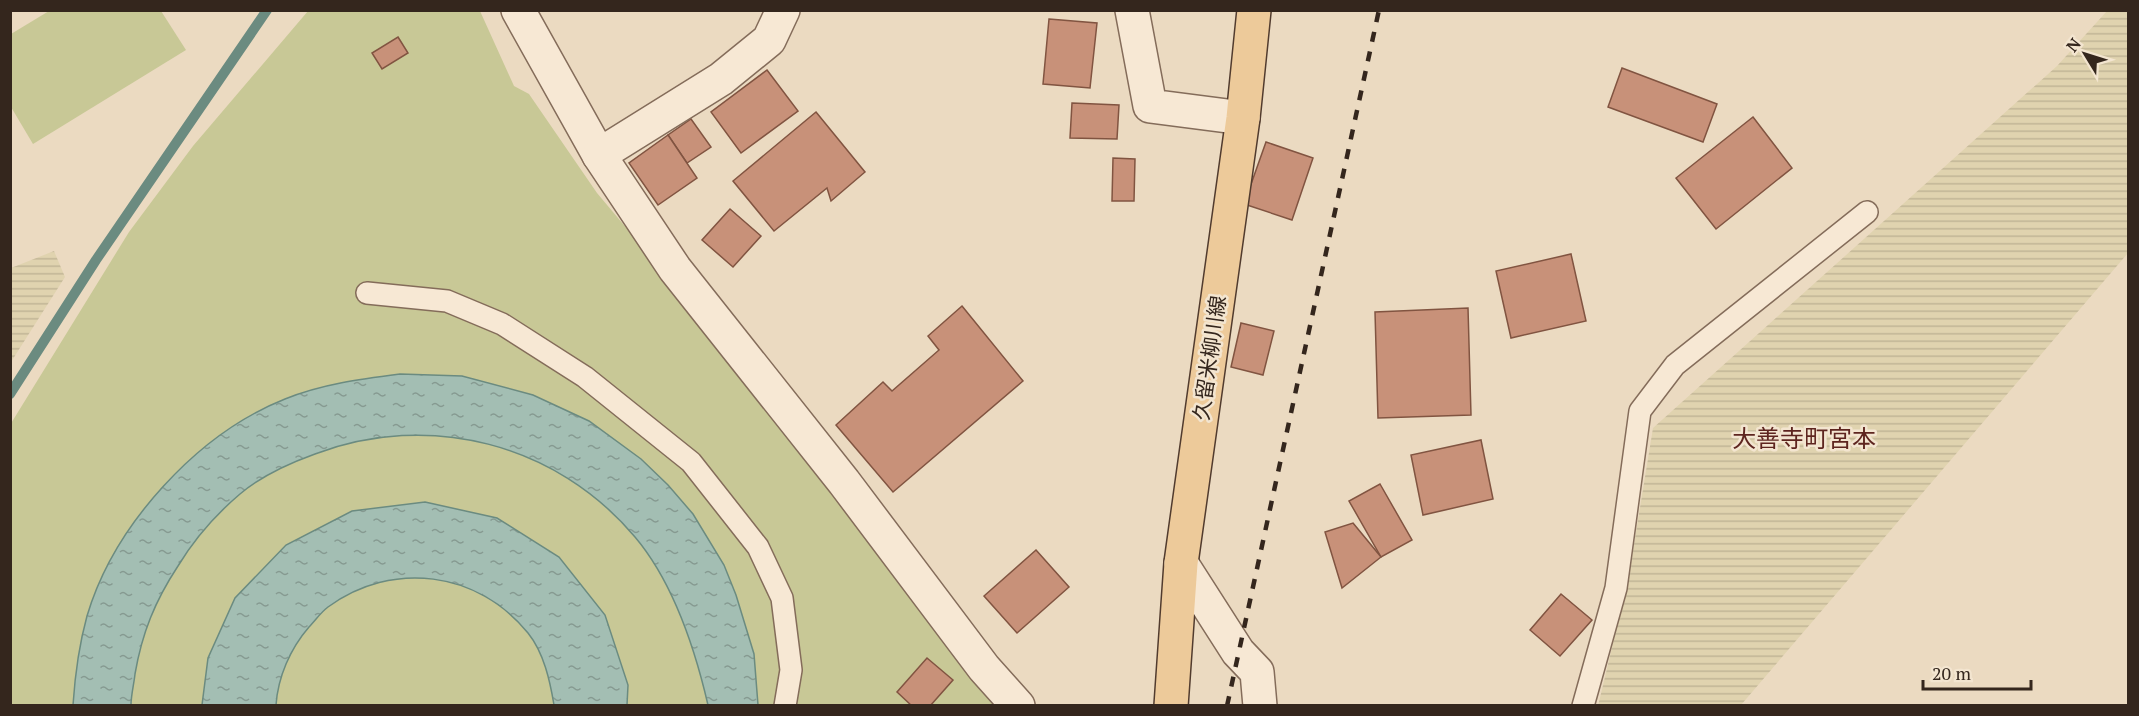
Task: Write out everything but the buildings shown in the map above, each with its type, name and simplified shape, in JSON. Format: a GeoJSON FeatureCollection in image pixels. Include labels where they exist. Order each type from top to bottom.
{"type":"FeatureCollection","features":[{"type":"Feature","properties":{"kind":"main road","name":"久留米柳川線"},"geometry":{"type":"LineString","coordinates":[[1171,705],[1181,563],[1243,118],[1254,10]]}},
{"type":"Feature","properties":{"kind":"street"},"geometry":{"type":"LineString","coordinates":[[518,10],[599,155],[675,269],[844,482],[984,668],[1018,705]]}},
{"type":"Feature","properties":{"kind":"street"},"geometry":{"type":"LineString","coordinates":[[599,155],[721,79],[769,40],[783,10]]}},
{"type":"Feature","properties":{"kind":"street"},"geometry":{"type":"LineString","coordinates":[[1132,10],[1150,106],[1243,118]]}},
{"type":"Feature","properties":{"kind":"street"},"geometry":{"type":"LineString","coordinates":[[1181,563],[1238,652],[1257,672],[1260,705]]}},
{"type":"Feature","properties":{"kind":"lane"},"geometry":{"type":"LineString","coordinates":[[1583,705],[1616,588],[1640,411],[1674,365],[1867,212]]}},
{"type":"Feature","properties":{"kind":"lane"},"geometry":{"type":"LineString","coordinates":[[367,293],[447,301],[502,324],[585,377],[690,462],[758,547],[782,598],[791,670],[785,705]]}},
{"type":"Feature","properties":{"kind":"shaded area"},"geometry":{"type":"Polygon","coordinates":[[[2107,11],[2128,11],[2128,253],[1741,705],[1598,706],[1628,581],[1653,428],[2057,66],[2107,11]]]}},
{"type":"Feature","properties":{"kind":"shaded area"},"geometry":{"type":"Polygon","coordinates":[[[54,251],[65,277],[11,362],[11,268],[54,251]]]}},
{"type":"Feature","properties":{"kind":"green space"},"geometry":{"type":"Polygon","coordinates":[[[49,11],[161,11],[186,50],[33,144],[11,107],[11,34],[49,11]]]}},
{"type":"Feature","properties":{"kind":"green space"},"geometry":{"type":"Polygon","coordinates":[[[308,11],[480,11],[514,86],[529,94],[597,193],[1027,705],[11,705],[10,425],[129,232],[193,146],[308,11]]]}},
{"type":"Feature","properties":{"kind":"water"},"geometry":{"type":"Polygon","coordinates":[[[400,374],[462,376],[533,395],[589,421],[641,459],[693,514],[724,565],[754,654],[758,705],[708,705],[689,639],[661,574],[635,537],[603,505],[568,478],[529,458],[488,444],[446,437],[402,436],[358,441],[315,454],[276,471],[240,494],[213,519],[198,537],[163,592],[150,618],[141,645],[131,705],[73,705],[82,638],[87,616],[100,582],[117,549],[138,517],[163,487],[191,459],[221,435],[252,415],[285,399],[327,386],[400,374]]]}},
{"type":"Feature","properties":{"kind":"water"},"geometry":{"type":"Polygon","coordinates":[[[425,502],[497,518],[559,557],[605,615],[628,685],[627,705],[554,705],[548,677],[538,649],[528,633],[508,612],[485,596],[460,585],[433,579],[406,578],[379,583],[353,592],[323,611],[302,636],[291,654],[279,684],[276,705],[202,705],[208,658],[235,598],[286,545],[352,511],[425,502]]]}},
{"type":"Feature","properties":{"kind":"waterway"},"geometry":{"type":"LineString","coordinates":[[10,394],[96,260],[267,10]]}},
{"type":"Feature","properties":{"kind":"railway"},"geometry":{"type":"LineString","coordinates":[[1227,706],[1379,10]]}},
{"type":"Feature","properties":{"kind":"district","name":"大善寺町宮本"},"geometry":{"type":"Point","coordinates":[1804,439]}}]}
